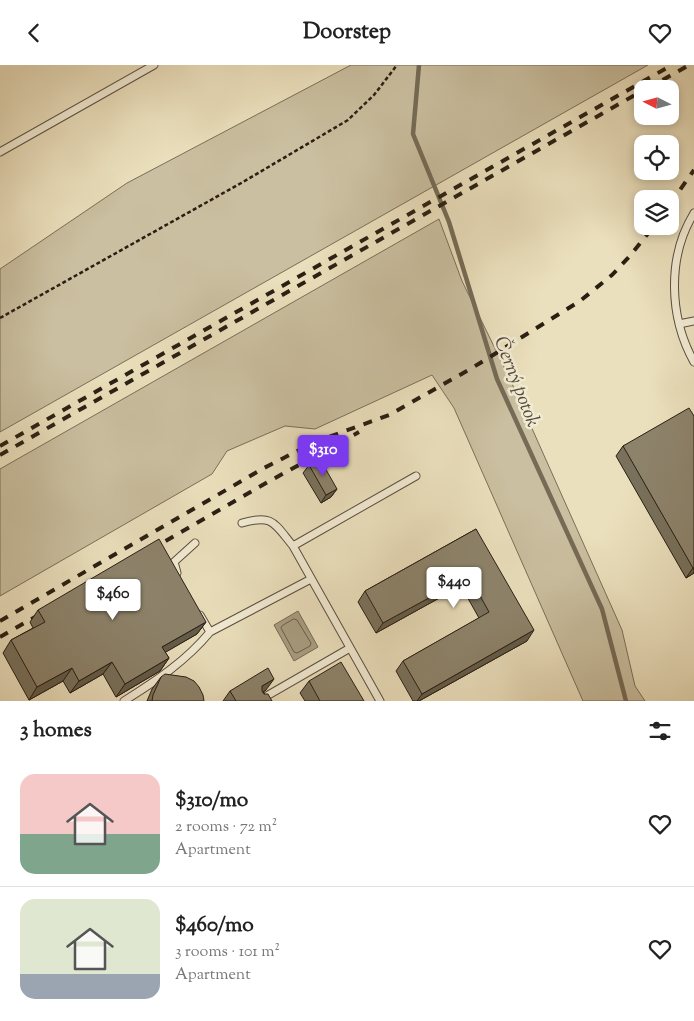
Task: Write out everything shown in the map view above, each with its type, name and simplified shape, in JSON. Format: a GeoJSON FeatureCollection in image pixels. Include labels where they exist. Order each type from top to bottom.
{"type":"FeatureCollection","features":[{"type":"Feature","properties":{"kind":"lane"},"geometry":{"type":"LineString","coordinates":[[0,152],[154,65]]}},
{"type":"Feature","properties":{"kind":"lane"},"geometry":{"type":"LineString","coordinates":[[694,213],[686,226],[679,244],[675,285],[675,307],[679,324],[694,362]]}},
{"type":"Feature","properties":{"kind":"lane"},"geometry":{"type":"LineString","coordinates":[[679,324],[694,321]]}},
{"type":"Feature","properties":{"kind":"lane"},"geometry":{"type":"LineString","coordinates":[[293,546],[416,476]]}},
{"type":"Feature","properties":{"kind":"lane"},"geometry":{"type":"LineString","coordinates":[[242,523],[257,519],[270,521],[275,524],[293,546],[380,701]]}},
{"type":"Feature","properties":{"kind":"lane"},"geometry":{"type":"LineString","coordinates":[[179,577],[174,562],[195,543]]}},
{"type":"Feature","properties":{"kind":"lane"},"geometry":{"type":"LineString","coordinates":[[124,701],[160,679],[195,649],[210,632],[311,579]]}},
{"type":"Feature","properties":{"kind":"lane"},"geometry":{"type":"LineString","coordinates":[[197,608],[210,632]]}},
{"type":"Feature","properties":{"kind":"lane"},"geometry":{"type":"LineString","coordinates":[[258,701],[268,699],[350,649]]}},
{"type":"Feature","properties":{"kind":"path"},"geometry":{"type":"LineString","coordinates":[[0,318],[243,182],[348,120],[374,95],[397,65]]}},
{"type":"Feature","properties":{"kind":"shaded area"},"geometry":{"type":"Polygon","coordinates":[[[351,65],[648,65],[0,432],[0,269],[127,183],[351,65]]]}},
{"type":"Feature","properties":{"kind":"shaded area"},"geometry":{"type":"Polygon","coordinates":[[[439,219],[462,281],[509,377],[622,630],[635,686],[645,701],[583,701],[454,408],[432,375],[315,429],[285,426],[227,451],[212,474],[0,596],[0,469],[439,219]]]}},
{"type":"Feature","properties":{"kind":"water"},"geometry":{"type":"Polygon","coordinates":[[[298,611],[318,647],[294,661],[274,625],[298,611]]]}},
{"type":"Feature","properties":{"kind":"building"},"geometry":{"type":"Polygon","coordinates":[[[689,408],[694,416],[694,568],[623,446],[689,408]]]}},
{"type":"Feature","properties":{"kind":"building"},"geometry":{"type":"Polygon","coordinates":[[[320,459],[337,489],[326,495],[309,465],[320,459]]]}},
{"type":"Feature","properties":{"kind":"building"},"geometry":{"type":"Polygon","coordinates":[[[476,529],[534,630],[422,694],[403,661],[489,612],[469,576],[383,623],[365,591],[476,529]]]}},
{"type":"Feature","properties":{"kind":"building"},"geometry":{"type":"Polygon","coordinates":[[[159,539],[206,622],[162,647],[169,658],[125,684],[112,662],[79,681],[72,668],[37,687],[11,640],[45,622],[38,610],[159,539]]]}},
{"type":"Feature","properties":{"kind":"building"},"geometry":{"type":"Polygon","coordinates":[[[341,662],[364,701],[320,701],[309,681],[341,662]]]}},
{"type":"Feature","properties":{"kind":"building"},"geometry":{"type":"Polygon","coordinates":[[[268,668],[274,679],[262,686],[262,691],[264,694],[268,694],[272,701],[236,701],[230,691],[268,668]]]}},
{"type":"Feature","properties":{"kind":"building"},"geometry":{"type":"Polygon","coordinates":[[[165,674],[186,677],[194,681],[203,695],[204,701],[152,701],[161,677],[165,674]]]}},
{"type":"Feature","properties":{"kind":"waterway","name":"Černý potok"},"geometry":{"type":"LineString","coordinates":[[419,65],[413,134],[449,222],[497,379],[602,609],[626,701]]}},
{"type":"Feature","properties":{"kind":"railway"},"geometry":{"type":"LineString","coordinates":[[0,446],[672,65]]}},
{"type":"Feature","properties":{"kind":"railway"},"geometry":{"type":"LineString","coordinates":[[663,80],[689,65]]}},
{"type":"Feature","properties":{"kind":"railway"},"geometry":{"type":"LineString","coordinates":[[0,455],[634,96]]}},
{"type":"Feature","properties":{"kind":"railway"},"geometry":{"type":"LineString","coordinates":[[679,191],[694,170]]}},
{"type":"Feature","properties":{"kind":"railway"},"geometry":{"type":"LineString","coordinates":[[0,621],[264,468],[315,442],[389,415],[472,368],[580,301],[612,275],[647,235]]}},
{"type":"Feature","properties":{"kind":"railway"},"geometry":{"type":"LineString","coordinates":[[150,550],[359,432]]}},
{"type":"Feature","properties":{"kind":"railway"},"geometry":{"type":"LineString","coordinates":[[0,637],[42,613]]}}]}
